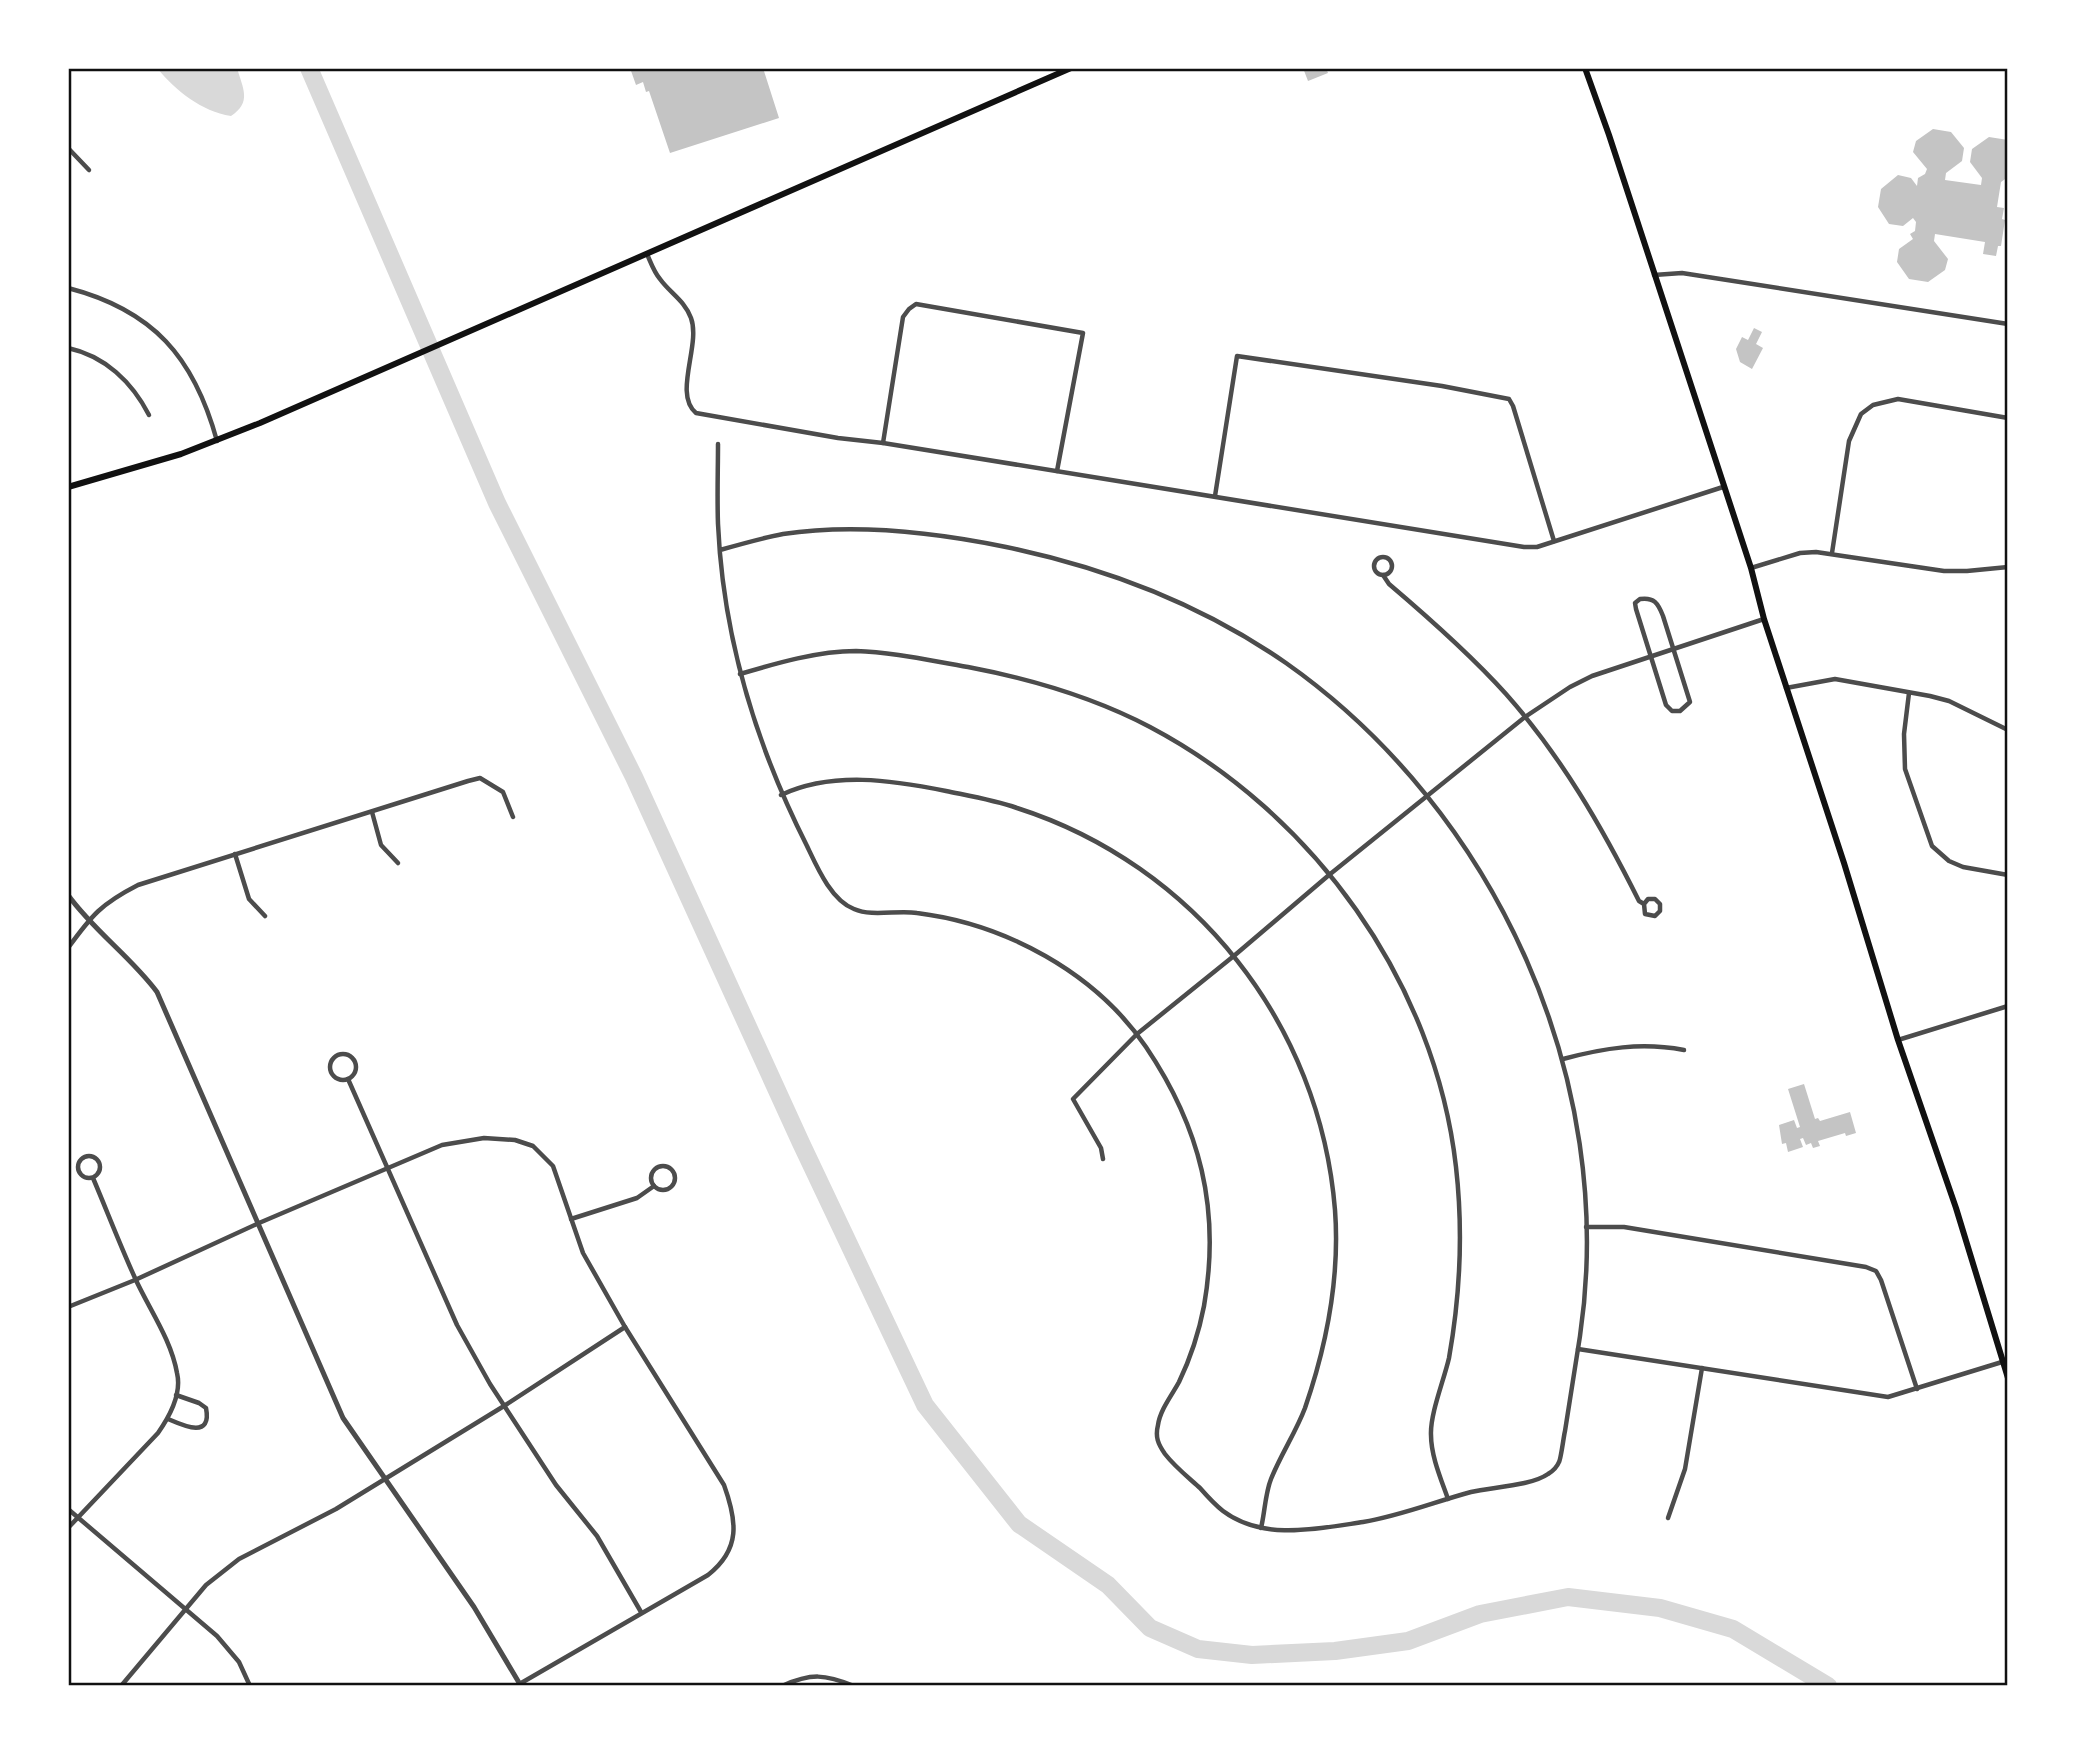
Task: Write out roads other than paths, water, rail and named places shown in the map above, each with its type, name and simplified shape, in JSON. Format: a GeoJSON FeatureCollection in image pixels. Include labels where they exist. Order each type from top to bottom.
{"type":"FeatureCollection","features":[{"type":"Feature","properties":{"kind":"main road"},"geometry":{"type":"LineString","coordinates":[[68,487],[139,468],[217,441],[1071,68]]}},
{"type":"Feature","properties":{"kind":"main road"},"geometry":{"type":"LineString","coordinates":[[1585,68],[1751,568],[1764,619],[2008,1378]]}},
{"type":"Feature","properties":{"kind":"street"},"geometry":{"type":"LineString","coordinates":[[68,148],[89,170]]}},
{"type":"Feature","properties":{"kind":"street"},"geometry":{"type":"LineString","coordinates":[[647,254],[659,278],[683,302],[691,318],[695,336],[688,367],[688,399],[690,408],[696,413],[1510,546],[1537,547],[1723,487]]}},
{"type":"Feature","properties":{"kind":"street"},"geometry":{"type":"LineString","coordinates":[[1654,275],[1682,273],[2008,324]]}},
{"type":"Feature","properties":{"kind":"street"},"geometry":{"type":"LineString","coordinates":[[68,288],[100,297],[125,308],[163,338],[190,372],[217,441]]}},
{"type":"Feature","properties":{"kind":"street"},"geometry":{"type":"LineString","coordinates":[[883,443],[903,317],[916,304],[1083,333],[1057,471]]}},
{"type":"Feature","properties":{"kind":"street"},"geometry":{"type":"LineString","coordinates":[[68,348],[94,357],[123,376],[149,415]]}},
{"type":"Feature","properties":{"kind":"street"},"geometry":{"type":"LineString","coordinates":[[1215,496],[1237,356],[1388,377],[1509,399],[1554,541]]}},
{"type":"Feature","properties":{"kind":"street"},"geometry":{"type":"LineString","coordinates":[[1832,553],[1849,441],[1861,414],[1873,405],[1898,399],[2008,418]]}},
{"type":"Feature","properties":{"kind":"street"},"geometry":{"type":"LineString","coordinates":[[718,443],[718,530],[720,550],[727,608],[740,674],[781,795],[818,869],[841,902],[863,913],[912,912],[958,920],[1023,944],[1063,967],[1114,1008],[1137,1034],[1163,1071],[1182,1107],[1200,1162],[1209,1206],[1208,1276],[1194,1346],[1160,1417],[1158,1439],[1160,1448],[1167,1457],[1222,1510],[1244,1522],[1272,1530],[1316,1529],[1385,1519],[1448,1499],[1542,1478],[1553,1471],[1561,1456],[1578,1349],[1584,1288],[1586,1227],[1579,1144],[1563,1059],[1514,931],[1469,853],[1427,796],[1373,737],[1303,676],[1221,624],[1137,583],[1046,555],[980,542],[898,531],[872,529],[783,534],[720,550]]}},
{"type":"Feature","properties":{"kind":"street"},"geometry":{"type":"LineString","coordinates":[[1751,568],[1800,553],[1832,553],[1944,571],[2008,567]]}},
{"type":"Feature","properties":{"kind":"street"},"geometry":{"type":"LineString","coordinates":[[1383,575],[1389,573],[1392,565],[1387,558],[1381,557],[1373,565],[1377,573],[1383,575],[1389,584],[1485,672],[1525,716],[1581,794],[1617,856],[1639,901],[1644,904]]}},
{"type":"Feature","properties":{"kind":"street"},"geometry":{"type":"LineString","coordinates":[[1640,598],[1652,599],[1658,604],[1675,650],[1689,702],[1680,711],[1672,711],[1666,705],[1649,658],[1635,603],[1640,598]]}},
{"type":"Feature","properties":{"kind":"street"},"geometry":{"type":"LineString","coordinates":[[1103,1159],[1101,1148],[1073,1099],[1137,1034],[1329,875],[1525,716],[1563,691],[1591,676],[1764,619]]}},
{"type":"Feature","properties":{"kind":"street"},"geometry":{"type":"LineString","coordinates":[[740,674],[816,655],[855,651],[1011,675],[1068,693],[1150,727],[1205,761],[1244,789],[1280,821],[1329,875],[1378,944],[1407,996],[1427,1045],[1444,1102],[1456,1167],[1458,1292],[1449,1358],[1430,1432],[1448,1499]]}},
{"type":"Feature","properties":{"kind":"street"},"geometry":{"type":"LineString","coordinates":[[1786,688],[1835,679],[1949,701],[2008,730]]}},
{"type":"Feature","properties":{"kind":"street"},"geometry":{"type":"LineString","coordinates":[[1909,693],[1904,734],[1905,769],[1932,846],[1949,861],[1963,867],[2008,876]]}},
{"type":"Feature","properties":{"kind":"street"},"geometry":{"type":"LineString","coordinates":[[68,948],[104,904],[138,886],[480,778],[503,792],[513,817]]}},
{"type":"Feature","properties":{"kind":"street"},"geometry":{"type":"LineString","coordinates":[[781,795],[797,787],[834,780],[873,780],[928,788],[1018,808],[1072,829],[1125,858],[1187,905],[1235,955],[1261,992],[1302,1069],[1324,1142],[1335,1210],[1335,1265],[1327,1329],[1305,1408],[1271,1480],[1261,1528]]}},
{"type":"Feature","properties":{"kind":"street"},"geometry":{"type":"LineString","coordinates":[[372,812],[382,845],[398,863]]}},
{"type":"Feature","properties":{"kind":"street"},"geometry":{"type":"LineString","coordinates":[[235,854],[249,899],[265,916]]}},
{"type":"Feature","properties":{"kind":"street"},"geometry":{"type":"LineString","coordinates":[[68,895],[89,920],[143,973],[157,992],[259,1223],[343,1418],[474,1607],[519,1685],[641,1612],[694,1584],[717,1568],[731,1545],[735,1533],[730,1501],[724,1485],[625,1327],[583,1253],[553,1166],[533,1146],[514,1140],[484,1138],[442,1145],[259,1223],[135,1280],[68,1307]]}},
{"type":"Feature","properties":{"kind":"street"},"geometry":{"type":"LineString","coordinates":[[1648,899],[1655,900],[1660,904],[1660,911],[1655,916],[1648,916],[1644,911],[1644,904],[1648,899]]}},
{"type":"Feature","properties":{"kind":"street"},"geometry":{"type":"LineString","coordinates":[[1898,1040],[2008,1006]]}},
{"type":"Feature","properties":{"kind":"street"},"geometry":{"type":"LineString","coordinates":[[1563,1059],[1623,1046],[1684,1050]]}},
{"type":"Feature","properties":{"kind":"street"},"geometry":{"type":"LineString","coordinates":[[347,1055],[354,1062],[355,1072],[348,1079],[338,1079],[331,1073],[331,1063],[337,1056],[347,1055]]}},
{"type":"Feature","properties":{"kind":"street"},"geometry":{"type":"LineString","coordinates":[[348,1079],[457,1325],[504,1406],[556,1485],[597,1536],[641,1612]]}},
{"type":"Feature","properties":{"kind":"street"},"geometry":{"type":"LineString","coordinates":[[85,1157],[93,1157],[99,1163],[99,1172],[93,1178],[84,1178],[78,1172],[78,1163],[85,1157]]}},
{"type":"Feature","properties":{"kind":"street"},"geometry":{"type":"LineString","coordinates":[[664,1166],[673,1171],[676,1180],[671,1188],[663,1191],[654,1186],[651,1177],[656,1169],[664,1166]]}},
{"type":"Feature","properties":{"kind":"street"},"geometry":{"type":"LineString","coordinates":[[68,1528],[168,1419],[176,1395],[178,1373],[156,1319],[135,1280],[93,1178]]}},
{"type":"Feature","properties":{"kind":"street"},"geometry":{"type":"LineString","coordinates":[[570,1219],[637,1198],[654,1186]]}},
{"type":"Feature","properties":{"kind":"street"},"geometry":{"type":"LineString","coordinates":[[1586,1227],[1624,1227],[1866,1267],[1876,1272],[1881,1280],[1917,1389]]}},
{"type":"Feature","properties":{"kind":"street"},"geometry":{"type":"LineString","coordinates":[[121,1686],[206,1585],[239,1559],[336,1509],[504,1406],[625,1327]]}},
{"type":"Feature","properties":{"kind":"street"},"geometry":{"type":"LineString","coordinates":[[1578,1349],[1888,1397],[2003,1362]]}},
{"type":"Feature","properties":{"kind":"street"},"geometry":{"type":"LineString","coordinates":[[1668,1518],[1685,1469],[1702,1368]]}},
{"type":"Feature","properties":{"kind":"street"},"geometry":{"type":"LineString","coordinates":[[168,1419],[191,1428],[200,1428],[208,1417],[206,1408],[199,1403],[176,1395]]}},
{"type":"Feature","properties":{"kind":"street"},"geometry":{"type":"LineString","coordinates":[[68,1508],[217,1636],[239,1662],[250,1686]]}},
{"type":"Feature","properties":{"kind":"street"},"geometry":{"type":"LineString","coordinates":[[782,1686],[801,1678],[820,1675],[854,1686]]}},
{"type":"Feature","properties":{"kind":"waterway"},"geometry":{"type":"LineString","coordinates":[[309,68],[497,503],[634,777],[801,1143],[925,1405],[1019,1524],[1108,1585],[1150,1628],[1198,1649],[1252,1655],[1335,1651],[1408,1641],[1480,1614],[1568,1597],[1660,1608],[1733,1629],[1828,1686]]}}]}
